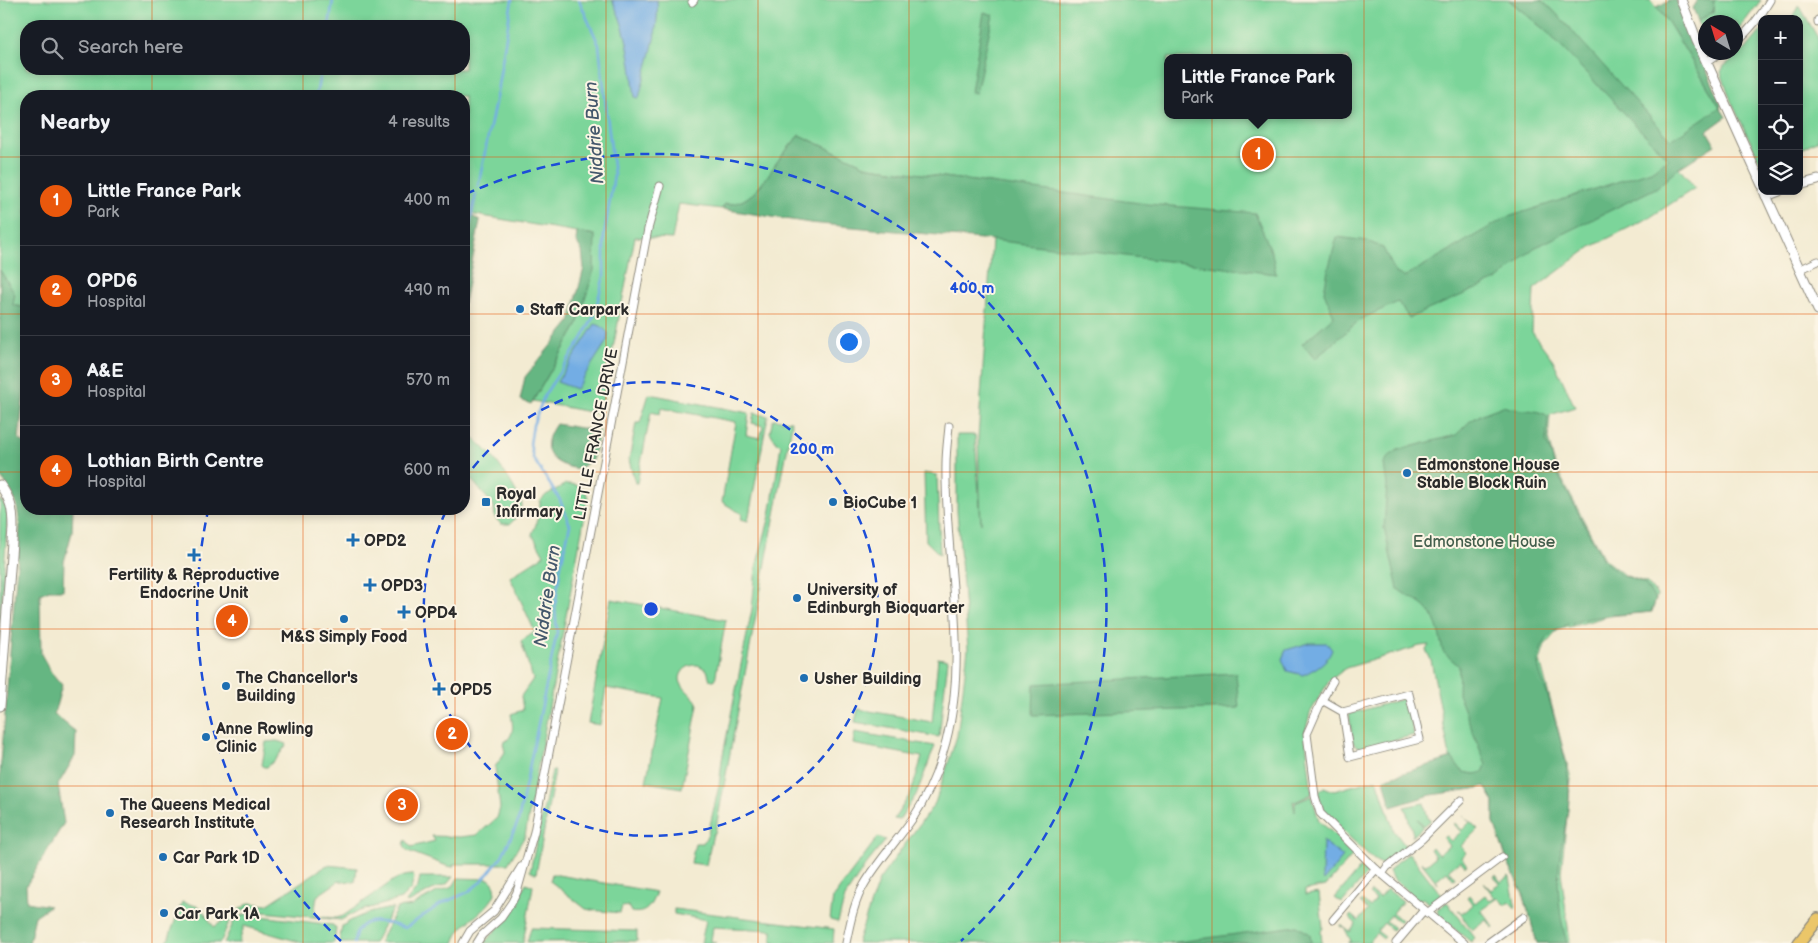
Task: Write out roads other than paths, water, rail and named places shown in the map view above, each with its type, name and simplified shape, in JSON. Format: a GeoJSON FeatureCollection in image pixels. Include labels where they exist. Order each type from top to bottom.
{"type":"FeatureCollection","features":[{"type":"Feature","properties":{"kind":"main road"},"geometry":{"type":"LineString","coordinates":[[1799,943],[1818,919]]}},
{"type":"Feature","properties":{"kind":"street"},"geometry":{"type":"LineString","coordinates":[[1681,0],[1697,41],[1758,176]]}},
{"type":"Feature","properties":{"kind":"street"},"geometry":{"type":"LineString","coordinates":[[1743,34],[1761,15],[1770,0]]}},
{"type":"Feature","properties":{"kind":"street"},"geometry":{"type":"LineString","coordinates":[[1803,184],[1818,180]]}},
{"type":"Feature","properties":{"kind":"street","name":"LITTLE FRANCE DRIVE"},"geometry":{"type":"LineString","coordinates":[[477,943],[512,902],[517,892],[534,832],[648,229],[660,186]]}},
{"type":"Feature","properties":{"kind":"street"},"geometry":{"type":"LineString","coordinates":[[1765,195],[1818,310]]}},
{"type":"Feature","properties":{"kind":"street"},"geometry":{"type":"LineString","coordinates":[[1799,270],[1818,261]]}},
{"type":"Feature","properties":{"kind":"street"},"geometry":{"type":"LineString","coordinates":[[847,943],[850,927],[863,887],[879,862],[914,816],[928,792],[942,759],[947,740],[954,694],[957,652],[947,508],[946,463],[949,426]]}},
{"type":"Feature","properties":{"kind":"street"},"geometry":{"type":"LineString","coordinates":[[0,485],[8,496],[13,511],[13,528],[0,706]]}},
{"type":"Feature","properties":{"kind":"street"},"geometry":{"type":"LineString","coordinates":[[1333,681],[1322,700],[1307,734],[1317,805],[1326,821],[1379,872],[1464,943]]}},
{"type":"Feature","properties":{"kind":"street"},"geometry":{"type":"LineString","coordinates":[[1322,700],[1343,712],[1409,694],[1420,739],[1350,757],[1343,712]]}},
{"type":"Feature","properties":{"kind":"street"},"geometry":{"type":"LineString","coordinates":[[1333,920],[1379,872],[1422,839],[1461,800]]}},
{"type":"Feature","properties":{"kind":"street"},"geometry":{"type":"LineString","coordinates":[[1396,943],[1425,911],[1502,857]]}},
{"type":"Feature","properties":{"kind":"street","name":"LITTLE FRANCE DRIVE"},"geometry":{"type":"LineString","coordinates":[[463,943],[470,931],[494,911],[525,863]]}},
{"type":"Feature","properties":{"kind":"street"},"geometry":{"type":"LineString","coordinates":[[1488,943],[1524,917]]}},
{"type":"Feature","properties":{"kind":"water"},"geometry":{"type":"Polygon","coordinates":[[[612,0],[657,0],[652,49],[639,98],[635,97],[625,36],[612,0]]]}},
{"type":"Feature","properties":{"kind":"water"},"geometry":{"type":"Polygon","coordinates":[[[595,324],[601,326],[608,333],[607,341],[576,389],[557,382],[595,324]]]}},
{"type":"Feature","properties":{"kind":"water"},"geometry":{"type":"Polygon","coordinates":[[[1309,643],[1327,643],[1332,650],[1330,655],[1316,668],[1303,675],[1287,671],[1282,659],[1286,650],[1309,643]]]}},
{"type":"Feature","properties":{"kind":"water"},"geometry":{"type":"Polygon","coordinates":[[[1323,841],[1343,857],[1323,881],[1322,877],[1323,841]]]}},
{"type":"Feature","properties":{"kind":"waterway"},"geometry":{"type":"LineString","coordinates":[[330,20],[333,0]]}},
{"type":"Feature","properties":{"kind":"waterway"},"geometry":{"type":"LineString","coordinates":[[478,187],[497,92],[512,0]]}},
{"type":"Feature","properties":{"kind":"waterway","name":"Niddrie Burn"},"geometry":{"type":"LineString","coordinates":[[354,943],[356,933],[366,923],[389,923],[405,928],[441,904],[468,892],[482,881],[502,856],[518,822],[557,632],[555,608],[560,569],[570,525],[560,500],[533,458],[530,444],[533,425],[545,394],[582,339],[594,316],[604,276],[604,236],[614,175],[599,45],[579,0]]}},
{"type":"Feature","properties":{"kind":"waterway"},"geometry":{"type":"LineString","coordinates":[[317,90],[320,75]]}},
{"type":"Feature","properties":{"kind":"waterway"},"geometry":{"type":"LineString","coordinates":[[470,224],[476,194]]}},
{"type":"Feature","properties":{"kind":"place","name":"Little France Park"},"geometry":{"type":"Point","coordinates":[1258,154]}},
{"type":"Feature","properties":{"kind":"place","name":"Staff Carpark"},"geometry":{"type":"Point","coordinates":[520,309]}},
{"type":"Feature","properties":{"kind":"place","name":"Edmonstone House Stable Block Ruin"},"geometry":{"type":"Point","coordinates":[1407,473]}},
{"type":"Feature","properties":{"kind":"place","name":"Royal Infirmary"},"geometry":{"type":"Point","coordinates":[486,502]}},
{"type":"Feature","properties":{"kind":"place","name":"BioCube 1"},"geometry":{"type":"Point","coordinates":[833,502]}},
{"type":"Feature","properties":{"kind":"place","name":"OPD2"},"geometry":{"type":"Point","coordinates":[353,540]}},
{"type":"Feature","properties":{"kind":"place","name":"Fertility & Reproductive Endocrine Unit"},"geometry":{"type":"Point","coordinates":[194,555]}},
{"type":"Feature","properties":{"kind":"place","name":"OPD3"},"geometry":{"type":"Point","coordinates":[370,585]}},
{"type":"Feature","properties":{"kind":"place","name":"University of Edinburgh Bioquarter"},"geometry":{"type":"Point","coordinates":[797,598]}},
{"type":"Feature","properties":{"kind":"place","name":"OPD4"},"geometry":{"type":"Point","coordinates":[404,612]}},
{"type":"Feature","properties":{"kind":"place","name":"M&S Simply Food"},"geometry":{"type":"Point","coordinates":[344,619]}},
{"type":"Feature","properties":{"kind":"place","name":"Lothian Birth Centre"},"geometry":{"type":"Point","coordinates":[232,621]}},
{"type":"Feature","properties":{"kind":"place","name":"Usher Building"},"geometry":{"type":"Point","coordinates":[804,678]}},
{"type":"Feature","properties":{"kind":"place","name":"The Chancellor's Building"},"geometry":{"type":"Point","coordinates":[226,686]}},
{"type":"Feature","properties":{"kind":"place","name":"OPD5"},"geometry":{"type":"Point","coordinates":[439,689]}},
{"type":"Feature","properties":{"kind":"place","name":"OPD6"},"geometry":{"type":"Point","coordinates":[452,734]}},
{"type":"Feature","properties":{"kind":"place","name":"Anne Rowling Clinic"},"geometry":{"type":"Point","coordinates":[206,737]}},
{"type":"Feature","properties":{"kind":"place","name":"A&E"},"geometry":{"type":"Point","coordinates":[402,805]}},
{"type":"Feature","properties":{"kind":"place","name":"The Queens Medical Research Institute"},"geometry":{"type":"Point","coordinates":[110,813]}},
{"type":"Feature","properties":{"kind":"place","name":"Car Park 1D"},"geometry":{"type":"Point","coordinates":[163,857]}},
{"type":"Feature","properties":{"kind":"place","name":"Car Park 1A"},"geometry":{"type":"Point","coordinates":[164,913]}},
{"type":"Feature","properties":{"kind":"park label","name":"Edmonstone House"},"geometry":{"type":"Point","coordinates":[1484,541]}}]}
